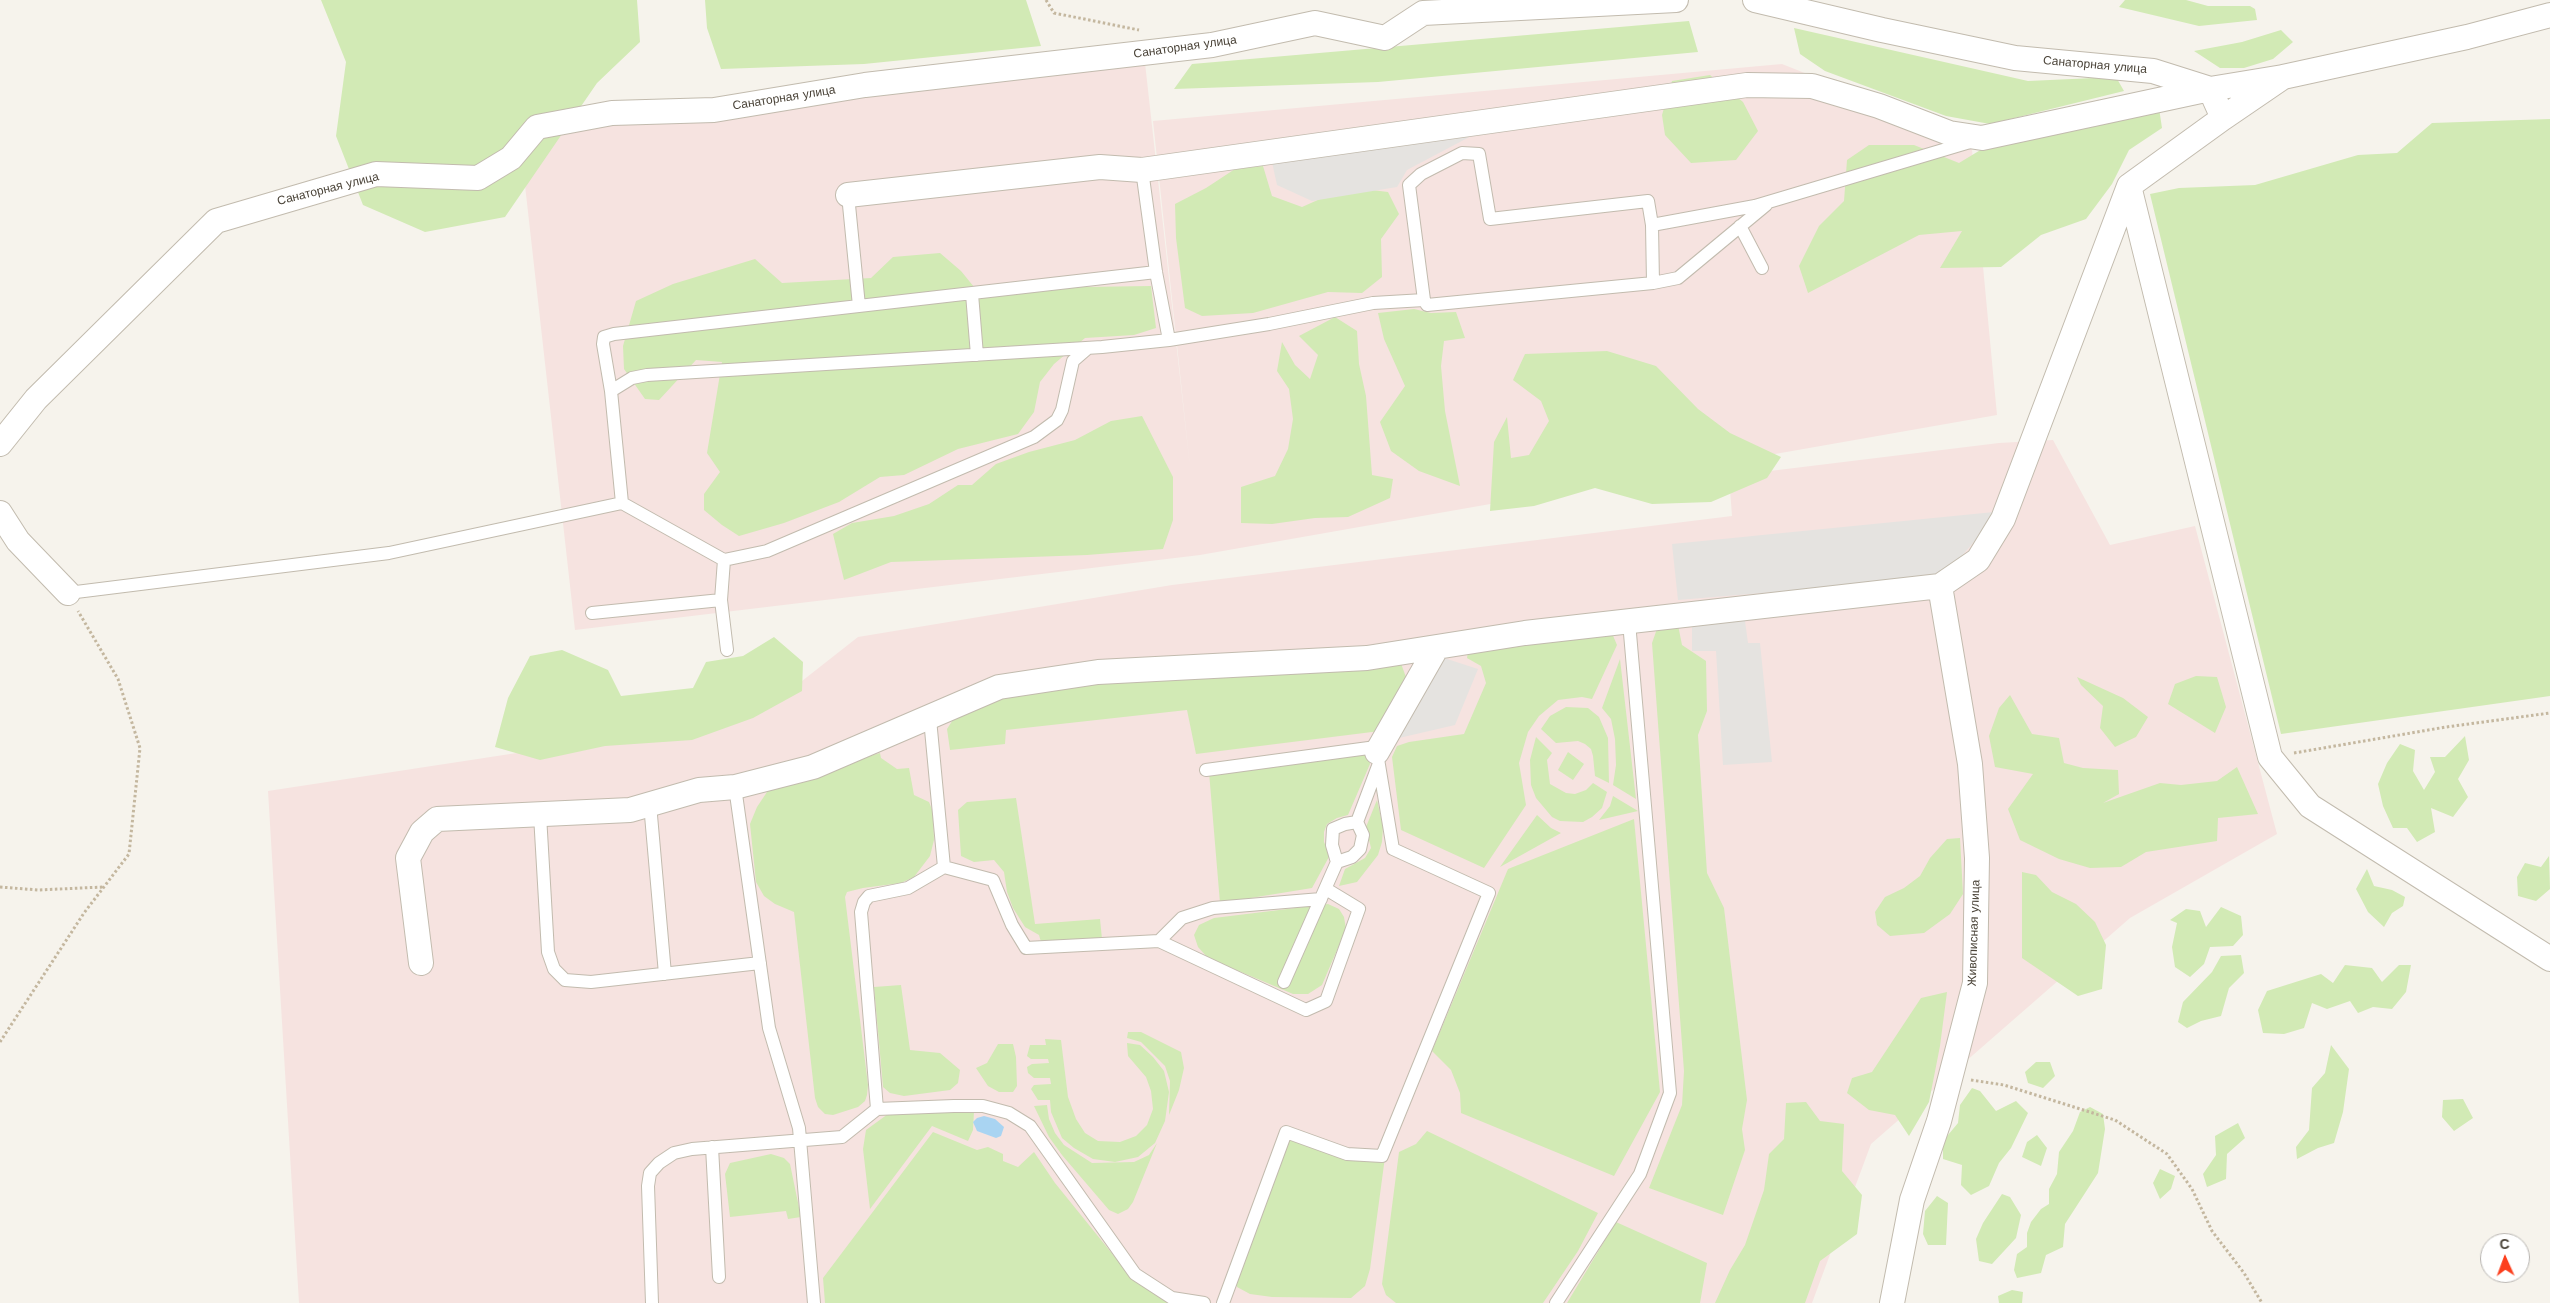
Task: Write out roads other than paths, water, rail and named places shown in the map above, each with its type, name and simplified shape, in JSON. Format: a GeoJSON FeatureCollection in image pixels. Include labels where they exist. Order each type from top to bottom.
{"type":"FeatureCollection","features":[{"type":"Feature","properties":{"kind":"street","name":"Санаторная улица"},"geometry":{"type":"LineString","coordinates":[[0,444],[36,399],[216,221],[376,174],[478,178],[511,158],[537,127],[612,113],[714,110],[865,85],[1212,46],[1315,23],[1385,38],[1423,13],[1676,0]]}},
{"type":"Feature","properties":{"kind":"street","name":"Санаторная улица"},"geometry":{"type":"LineString","coordinates":[[1755,0],[1882,30],[2015,58],[2153,71],[2210,88]]}},
{"type":"Feature","properties":{"kind":"street"},"geometry":{"type":"LineString","coordinates":[[848,195],[1100,167],[1142,170],[1748,85],[1812,86],[1879,106],[1949,132],[1982,138],[2210,88],[2283,78],[2467,37],[2550,15]]}},
{"type":"Feature","properties":{"kind":"street"},"geometry":{"type":"LineString","coordinates":[[422,963],[408,858],[422,832],[437,819],[630,810],[699,790],[735,787],[813,767],[930,719],[999,687],[1089,674],[1366,658],[1525,633],[1940,586],[1978,560],[2003,519],[2129,186],[2223,118],[2283,78]]}},
{"type":"Feature","properties":{"kind":"street"},"geometry":{"type":"LineString","coordinates":[[2210,88],[2223,118]]}},
{"type":"Feature","properties":{"kind":"street"},"geometry":{"type":"LineString","coordinates":[[2129,186],[2270,757],[2310,806],[2550,959]]}},
{"type":"Feature","properties":{"kind":"street"},"geometry":{"type":"LineString","coordinates":[[0,513],[18,540],[68,593]]}},
{"type":"Feature","properties":{"kind":"street","name":"Живописная улица"},"geometry":{"type":"LineString","coordinates":[[1892,1303],[1912,1200],[1939,1121],[1975,983],[1977,858],[1970,764],[1940,586]]}},
{"type":"Feature","properties":{"kind":"street"},"geometry":{"type":"LineString","coordinates":[[1378,758],[1437,647]]}},
{"type":"Feature","properties":{"kind":"lane"},"geometry":{"type":"LineString","coordinates":[[2547,0],[2550,4]]}},
{"type":"Feature","properties":{"kind":"lane"},"geometry":{"type":"LineString","coordinates":[[1652,225],[1769,202],[1982,138]]}},
{"type":"Feature","properties":{"kind":"lane"},"geometry":{"type":"LineString","coordinates":[[1653,283],[1652,225],[1648,201],[1490,219],[1479,154],[1462,153],[1421,174],[1409,184],[1424,300],[1427,305],[1653,283],[1678,278],[1769,202]]}},
{"type":"Feature","properties":{"kind":"lane"},"geometry":{"type":"LineString","coordinates":[[1142,170],[1156,272],[1169,340]]}},
{"type":"Feature","properties":{"kind":"lane"},"geometry":{"type":"LineString","coordinates":[[848,195],[859,306]]}},
{"type":"Feature","properties":{"kind":"lane"},"geometry":{"type":"LineString","coordinates":[[1740,226],[1762,268]]}},
{"type":"Feature","properties":{"kind":"lane"},"geometry":{"type":"LineString","coordinates":[[622,503],[610,391],[602,344],[604,337],[1156,272]]}},
{"type":"Feature","properties":{"kind":"lane"},"geometry":{"type":"LineString","coordinates":[[972,294],[977,355]]}},
{"type":"Feature","properties":{"kind":"lane"},"geometry":{"type":"LineString","coordinates":[[610,391],[632,378],[647,375],[1088,348],[1169,340],[1269,324],[1373,303],[1424,300]]}},
{"type":"Feature","properties":{"kind":"lane"},"geometry":{"type":"LineString","coordinates":[[68,593],[390,552],[622,503],[724,560],[767,551],[1034,437],[1057,420],[1062,410],[1073,362],[1088,348]]}},
{"type":"Feature","properties":{"kind":"lane"},"geometry":{"type":"LineString","coordinates":[[724,560],[721,600],[727,650]]}},
{"type":"Feature","properties":{"kind":"lane"},"geometry":{"type":"LineString","coordinates":[[592,613],[721,600]]}},
{"type":"Feature","properties":{"kind":"lane"},"geometry":{"type":"LineString","coordinates":[[1556,1303],[1640,1174],[1670,1093],[1629,622]]}},
{"type":"Feature","properties":{"kind":"lane"},"geometry":{"type":"LineString","coordinates":[[930,719],[944,867]]}},
{"type":"Feature","properties":{"kind":"lane"},"geometry":{"type":"LineString","coordinates":[[1206,770],[1376,747],[1393,850],[1489,893],[1382,1156],[1347,1154],[1286,1132],[1223,1303]]}},
{"type":"Feature","properties":{"kind":"lane"},"geometry":{"type":"LineString","coordinates":[[1337,862],[1352,857],[1360,849],[1363,835],[1357,822],[1378,758]]}},
{"type":"Feature","properties":{"kind":"lane"},"geometry":{"type":"LineString","coordinates":[[735,787],[769,1028],[799,1128],[814,1303]]}},
{"type":"Feature","properties":{"kind":"lane"},"geometry":{"type":"LineString","coordinates":[[650,804],[665,974]]}},
{"type":"Feature","properties":{"kind":"lane"},"geometry":{"type":"LineString","coordinates":[[540,815],[548,952],[554,969],[565,980],[592,982],[760,963]]}},
{"type":"Feature","properties":{"kind":"lane"},"geometry":{"type":"LineString","coordinates":[[1284,982],[1337,862],[1332,845],[1334,829],[1345,824],[1357,822]]}},
{"type":"Feature","properties":{"kind":"lane"},"geometry":{"type":"LineString","coordinates":[[877,1109],[861,912],[864,902],[869,896],[908,888],[944,867],[992,880],[1012,925],[1026,948],[1159,941],[1306,1010],[1326,1000],[1359,909],[1323,894],[1213,908],[1182,918],[1159,941]]}},
{"type":"Feature","properties":{"kind":"lane"},"geometry":{"type":"LineString","coordinates":[[652,1303],[648,1186],[650,1172],[674,1153],[712,1147],[800,1142],[842,1137],[877,1109],[983,1106],[1009,1113],[1030,1126],[1135,1274],[1172,1298],[1204,1303]]}},
{"type":"Feature","properties":{"kind":"lane"},"geometry":{"type":"LineString","coordinates":[[712,1147],[719,1277]]}},
{"type":"Feature","properties":{"kind":"water"},"geometry":{"type":"Polygon","coordinates":[[[984,1116],[995,1119],[1004,1127],[1001,1136],[996,1138],[977,1131],[973,1122],[977,1118],[984,1116]]]}}]}
